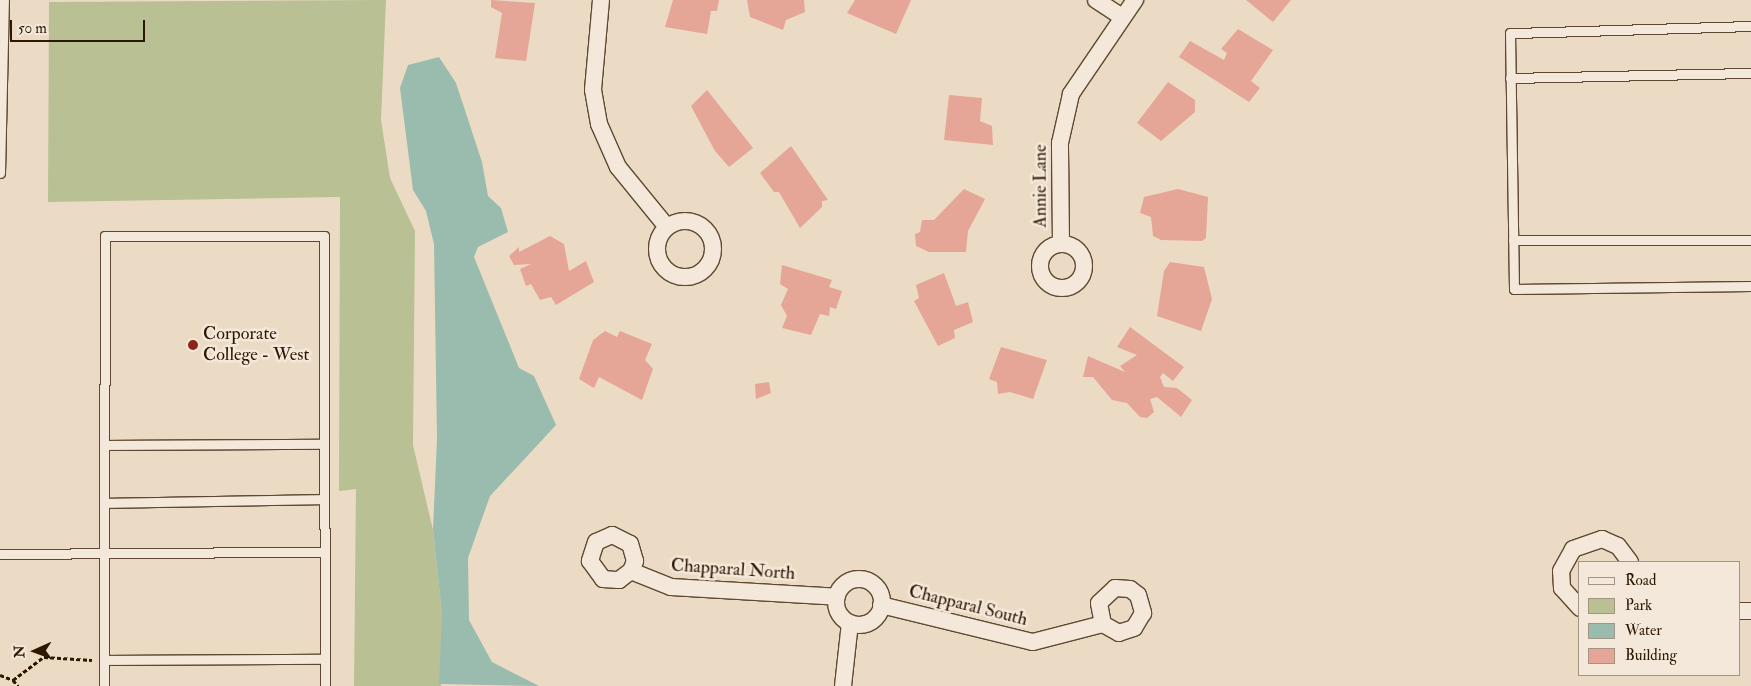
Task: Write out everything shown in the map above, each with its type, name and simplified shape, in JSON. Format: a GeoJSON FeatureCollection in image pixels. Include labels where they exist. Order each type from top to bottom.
{"type":"FeatureCollection","features":[{"type":"Feature","properties":{"kind":"street"},"geometry":{"type":"LineString","coordinates":[[601,0],[593,90],[599,124],[618,167],[666,227]]}},
{"type":"Feature","properties":{"kind":"street"},"geometry":{"type":"LineString","coordinates":[[1096,0],[1121,16]]}},
{"type":"Feature","properties":{"kind":"street","name":"Annie Lane"},"geometry":{"type":"LineString","coordinates":[[1061,243],[1060,143],[1071,94],[1121,16],[1135,0]]}},
{"type":"Feature","properties":{"kind":"street"},"geometry":{"type":"LineString","coordinates":[[1578,606],[1562,588],[1561,571],[1573,549],[1586,541],[1602,540],[1618,546],[1629,561]]}},
{"type":"Feature","properties":{"kind":"street","name":"Chapparal North"},"geometry":{"type":"LineString","coordinates":[[630,571],[671,587],[837,597]]}},
{"type":"Feature","properties":{"kind":"street"},"geometry":{"type":"LineString","coordinates":[[863,579],[879,591],[881,605],[870,622],[850,623],[839,612],[837,597],[849,581],[863,579]]}},
{"type":"Feature","properties":{"kind":"street","name":"Chapparal South"},"geometry":{"type":"LineString","coordinates":[[881,605],[1022,643],[1103,624]]}},
{"type":"Feature","properties":{"kind":"street"},"geometry":{"type":"LineString","coordinates":[[843,686],[850,623]]}},
{"type":"Feature","properties":{"kind":"lane"},"geometry":{"type":"LineString","coordinates":[[0,173],[4,0]]}},
{"type":"Feature","properties":{"kind":"lane"},"geometry":{"type":"LineString","coordinates":[[1751,26],[1510,33],[1514,289],[1751,286]]}},
{"type":"Feature","properties":{"kind":"lane"},"geometry":{"type":"LineString","coordinates":[[1510,78],[1751,73]]}},
{"type":"Feature","properties":{"kind":"lane"},"geometry":{"type":"LineString","coordinates":[[104,686],[105,236],[324,236],[325,686]]}},
{"type":"Feature","properties":{"kind":"lane"},"geometry":{"type":"LineString","coordinates":[[1513,240],[1751,240]]}},
{"type":"Feature","properties":{"kind":"lane"},"geometry":{"type":"LineString","coordinates":[[105,445],[324,444]]}},
{"type":"Feature","properties":{"kind":"lane"},"geometry":{"type":"LineString","coordinates":[[105,503],[324,500]]}},
{"type":"Feature","properties":{"kind":"lane"},"geometry":{"type":"LineString","coordinates":[[0,554],[324,552]]}},
{"type":"Feature","properties":{"kind":"lane"},"geometry":{"type":"LineString","coordinates":[[104,660],[325,658]]}},
{"type":"Feature","properties":{"kind":"path"},"geometry":{"type":"LineString","coordinates":[[13,680],[44,657],[92,660]]}},
{"type":"Feature","properties":{"kind":"path"},"geometry":{"type":"LineString","coordinates":[[0,675],[13,680],[18,686]]}},
{"type":"Feature","properties":{"kind":"green space"},"geometry":{"type":"Polygon","coordinates":[[[386,0],[381,120],[390,178],[415,231],[413,445],[433,530],[442,615],[441,686],[354,686],[356,489],[339,491],[340,197],[48,202],[49,2],[386,0]]]}},
{"type":"Feature","properties":{"kind":"water"},"geometry":{"type":"Polygon","coordinates":[[[439,57],[456,83],[482,162],[488,196],[501,208],[508,232],[478,247],[474,257],[519,368],[534,376],[556,425],[490,496],[468,558],[469,620],[492,662],[539,686],[439,684],[442,615],[433,530],[437,439],[434,244],[426,211],[413,190],[400,88],[408,65],[439,57]]]}},
{"type":"Feature","properties":{"kind":"building"},"geometry":{"type":"Polygon","coordinates":[[[491,0],[535,3],[526,61],[495,58],[502,13],[491,7],[491,0]]]}},
{"type":"Feature","properties":{"kind":"building"},"geometry":{"type":"Polygon","coordinates":[[[673,0],[719,0],[717,11],[711,11],[707,34],[665,27],[673,0]]]}},
{"type":"Feature","properties":{"kind":"building"},"geometry":{"type":"Polygon","coordinates":[[[747,0],[804,0],[805,12],[786,20],[783,30],[750,17],[747,0]]]}},
{"type":"Feature","properties":{"kind":"building"},"geometry":{"type":"Polygon","coordinates":[[[855,0],[911,0],[896,34],[847,13],[855,0]]]}},
{"type":"Feature","properties":{"kind":"building"},"geometry":{"type":"Polygon","coordinates":[[[1246,0],[1291,0],[1273,22],[1246,0]]]}},
{"type":"Feature","properties":{"kind":"building"},"geometry":{"type":"Polygon","coordinates":[[[1238,29],[1273,50],[1251,81],[1260,88],[1249,102],[1179,57],[1190,41],[1224,60],[1227,53],[1221,49],[1238,29]]]}},
{"type":"Feature","properties":{"kind":"building"},"geometry":{"type":"Polygon","coordinates":[[[1168,82],[1195,100],[1195,112],[1161,141],[1137,123],[1168,82]]]}},
{"type":"Feature","properties":{"kind":"building"},"geometry":{"type":"Polygon","coordinates":[[[707,90],[753,148],[729,167],[715,151],[691,106],[707,90]]]}},
{"type":"Feature","properties":{"kind":"building"},"geometry":{"type":"Polygon","coordinates":[[[949,95],[982,98],[980,121],[992,126],[993,145],[944,140],[949,95]]]}},
{"type":"Feature","properties":{"kind":"building"},"geometry":{"type":"Polygon","coordinates":[[[791,146],[828,200],[822,201],[822,207],[800,228],[779,192],[774,192],[760,173],[791,146]]]}},
{"type":"Feature","properties":{"kind":"building"},"geometry":{"type":"Polygon","coordinates":[[[964,189],[985,199],[968,231],[966,252],[929,252],[916,246],[915,234],[920,232],[922,220],[934,220],[964,189]]]}},
{"type":"Feature","properties":{"kind":"building"},"geometry":{"type":"Polygon","coordinates":[[[1178,189],[1208,197],[1206,238],[1202,241],[1161,240],[1153,236],[1151,217],[1140,213],[1144,197],[1178,189]]]}},
{"type":"Feature","properties":{"kind":"building"},"geometry":{"type":"Polygon","coordinates":[[[550,236],[564,244],[569,271],[586,261],[594,282],[556,305],[551,297],[540,300],[531,284],[526,286],[520,269],[531,264],[514,265],[509,256],[519,247],[519,252],[550,236]]]}},
{"type":"Feature","properties":{"kind":"building"},"geometry":{"type":"Polygon","coordinates":[[[1170,262],[1204,267],[1212,299],[1201,331],[1157,316],[1164,271],[1170,262]]]}},
{"type":"Feature","properties":{"kind":"building"},"geometry":{"type":"Polygon","coordinates":[[[782,265],[832,280],[829,287],[842,291],[836,309],[830,307],[829,316],[820,314],[811,335],[782,328],[787,316],[781,305],[788,289],[780,284],[782,265]]]}},
{"type":"Feature","properties":{"kind":"building"},"geometry":{"type":"Polygon","coordinates":[[[944,273],[956,306],[968,302],[973,322],[954,330],[955,338],[938,346],[914,301],[919,298],[916,285],[944,273]]]}},
{"type":"Feature","properties":{"kind":"building"},"geometry":{"type":"Polygon","coordinates":[[[1130,327],[1184,367],[1173,381],[1163,373],[1160,377],[1164,387],[1177,388],[1192,400],[1181,417],[1157,397],[1150,399],[1154,412],[1147,418],[1140,417],[1127,403],[1112,400],[1093,377],[1083,377],[1088,356],[1125,372],[1120,366],[1137,355],[1117,347],[1130,327]]]}},
{"type":"Feature","properties":{"kind":"building"},"geometry":{"type":"Polygon","coordinates":[[[605,331],[617,337],[620,331],[652,344],[645,360],[653,369],[642,400],[599,377],[594,388],[579,379],[593,340],[605,331]]]}},
{"type":"Feature","properties":{"kind":"building"},"geometry":{"type":"Polygon","coordinates":[[[1001,347],[1047,360],[1033,399],[1010,392],[998,394],[997,382],[989,379],[1001,347]]]}},
{"type":"Feature","properties":{"kind":"building"},"geometry":{"type":"Polygon","coordinates":[[[769,382],[771,393],[756,399],[755,384],[769,382]]]}},
{"type":"Feature","properties":{"kind":"place","name":"Corporate College - West"},"geometry":{"type":"Point","coordinates":[193,345]}}]}
